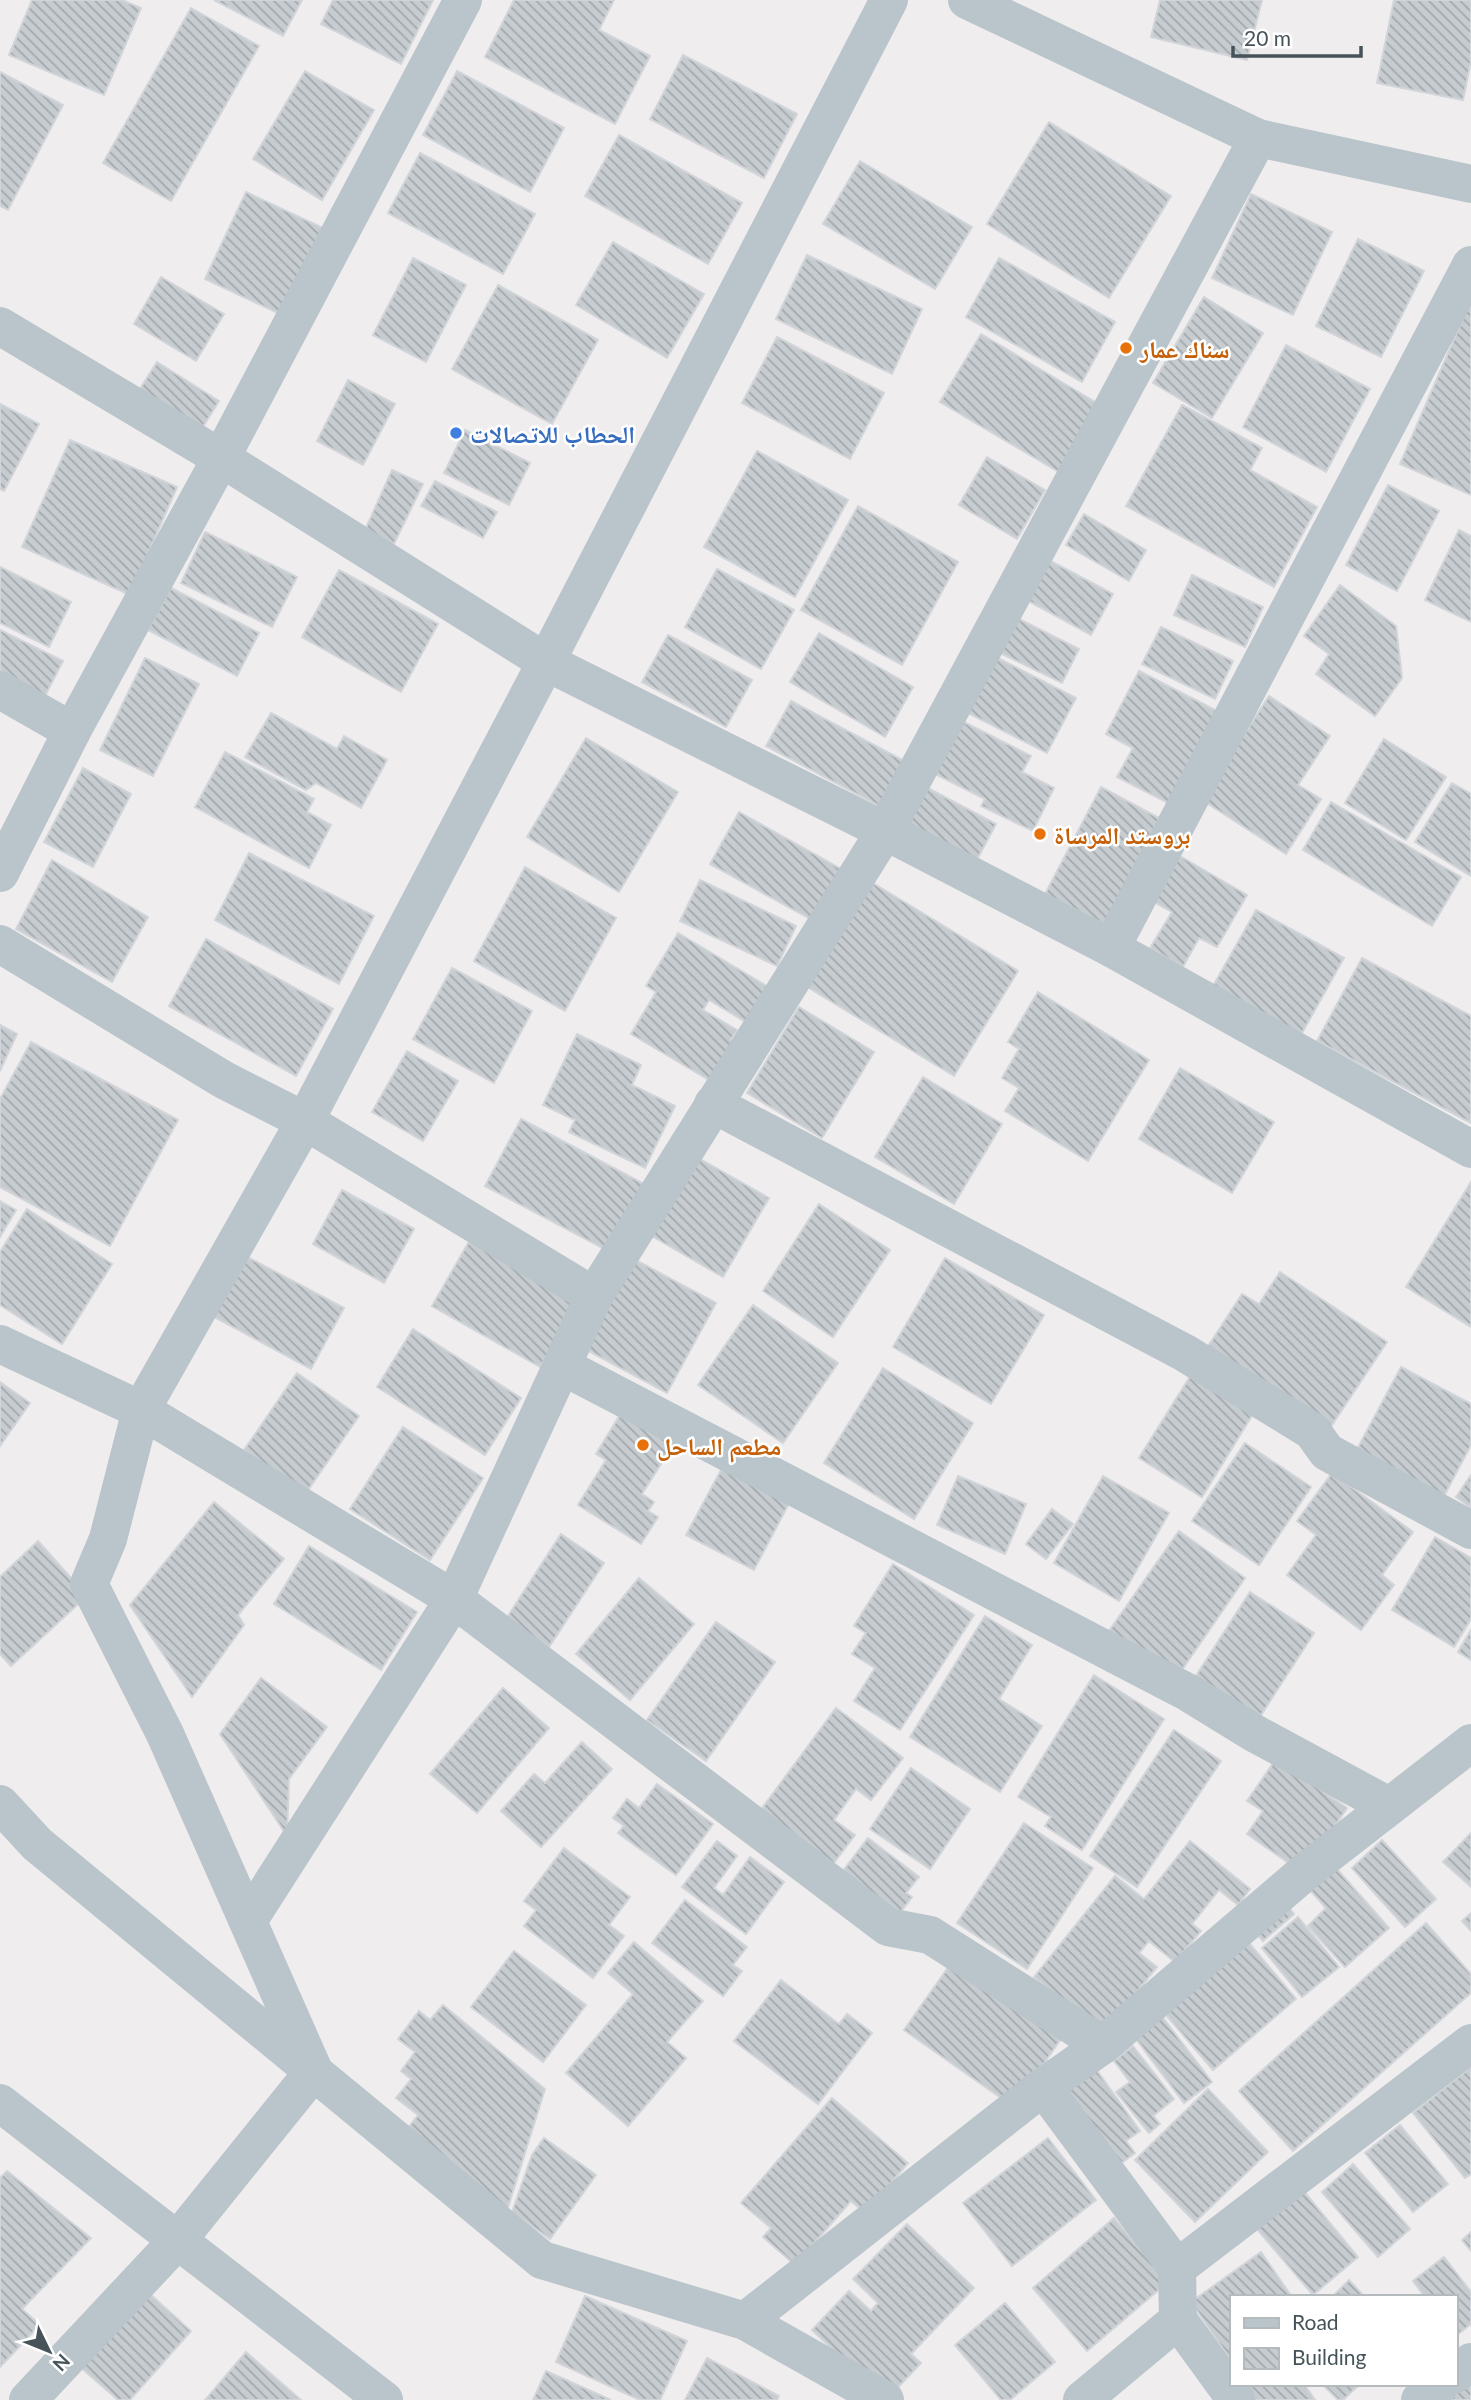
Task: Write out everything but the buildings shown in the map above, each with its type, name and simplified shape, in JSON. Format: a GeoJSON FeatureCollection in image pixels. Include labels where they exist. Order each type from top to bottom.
{"type":"FeatureCollection","features":[{"type":"Feature","properties":{"kind":"street"},"geometry":{"type":"LineString","coordinates":[[0,873],[72,731],[221,458],[463,0]]}},
{"type":"Feature","properties":{"kind":"street"},"geometry":{"type":"LineString","coordinates":[[314,2071],[165,1734],[89,1584],[108,1539],[141,1409],[305,1121],[889,0]]}},
{"type":"Feature","properties":{"kind":"street"},"geometry":{"type":"LineString","coordinates":[[970,1],[1258,138],[1471,184]]}},
{"type":"Feature","properties":{"kind":"street"},"geometry":{"type":"LineString","coordinates":[[248,1921],[454,1600],[594,1296],[885,831],[1258,138]]}},
{"type":"Feature","properties":{"kind":"street"},"geometry":{"type":"LineString","coordinates":[[1111,948],[1471,265]]}},
{"type":"Feature","properties":{"kind":"street"},"geometry":{"type":"LineString","coordinates":[[0,326],[221,458],[546,662],[885,831],[1111,948],[1471,1149]]}},
{"type":"Feature","properties":{"kind":"street"},"geometry":{"type":"LineString","coordinates":[[0,690],[72,731]]}},
{"type":"Feature","properties":{"kind":"street"},"geometry":{"type":"LineString","coordinates":[[0,944],[224,1080],[305,1121],[594,1296]]}},
{"type":"Feature","properties":{"kind":"street"},"geometry":{"type":"LineString","coordinates":[[713,1104],[1185,1353],[1312,1432],[1327,1452],[1471,1530]]}},
{"type":"Feature","properties":{"kind":"street"},"geometry":{"type":"LineString","coordinates":[[0,1344],[141,1409],[454,1600],[888,1927],[930,1935],[1103,2045]]}},
{"type":"Feature","properties":{"kind":"street"},"geometry":{"type":"LineString","coordinates":[[562,1366],[1189,1693],[1254,1732],[1390,1806]]}},
{"type":"Feature","properties":{"kind":"street"},"geometry":{"type":"LineString","coordinates":[[745,2321],[1043,2087],[1103,2045],[1305,1872],[1471,1743]]}},
{"type":"Feature","properties":{"kind":"street"},"geometry":{"type":"LineString","coordinates":[[0,1804],[37,1844],[542,2260],[745,2321],[885,2400]]}},
{"type":"Feature","properties":{"kind":"street"},"geometry":{"type":"LineString","coordinates":[[1177,2268],[1471,2043]]}},
{"type":"Feature","properties":{"kind":"street"},"geometry":{"type":"LineString","coordinates":[[28,2400],[177,2241],[314,2071]]}},
{"type":"Feature","properties":{"kind":"street"},"geometry":{"type":"LineString","coordinates":[[1043,2087],[1177,2268],[1178,2320],[1236,2400]]}},
{"type":"Feature","properties":{"kind":"street"},"geometry":{"type":"LineString","coordinates":[[0,2103],[384,2400]]}},
{"type":"Feature","properties":{"kind":"street"},"geometry":{"type":"LineString","coordinates":[[1082,2400],[1178,2320]]}},
{"type":"Feature","properties":{"kind":"street"},"geometry":{"type":"LineString","coordinates":[[1420,2400],[1438,2386]]}},
{"type":"Feature","properties":{"kind":"place","name":"سناك عمار"},"geometry":{"type":"Point","coordinates":[1126,348]}},
{"type":"Feature","properties":{"kind":"place","name":"الحطاب للاتصالات"},"geometry":{"type":"Point","coordinates":[456,433]}},
{"type":"Feature","properties":{"kind":"place","name":"بروستد المرساة"},"geometry":{"type":"Point","coordinates":[1040,834]}},
{"type":"Feature","properties":{"kind":"place","name":"مطعم الساحل"},"geometry":{"type":"Point","coordinates":[643,1445]}}]}
